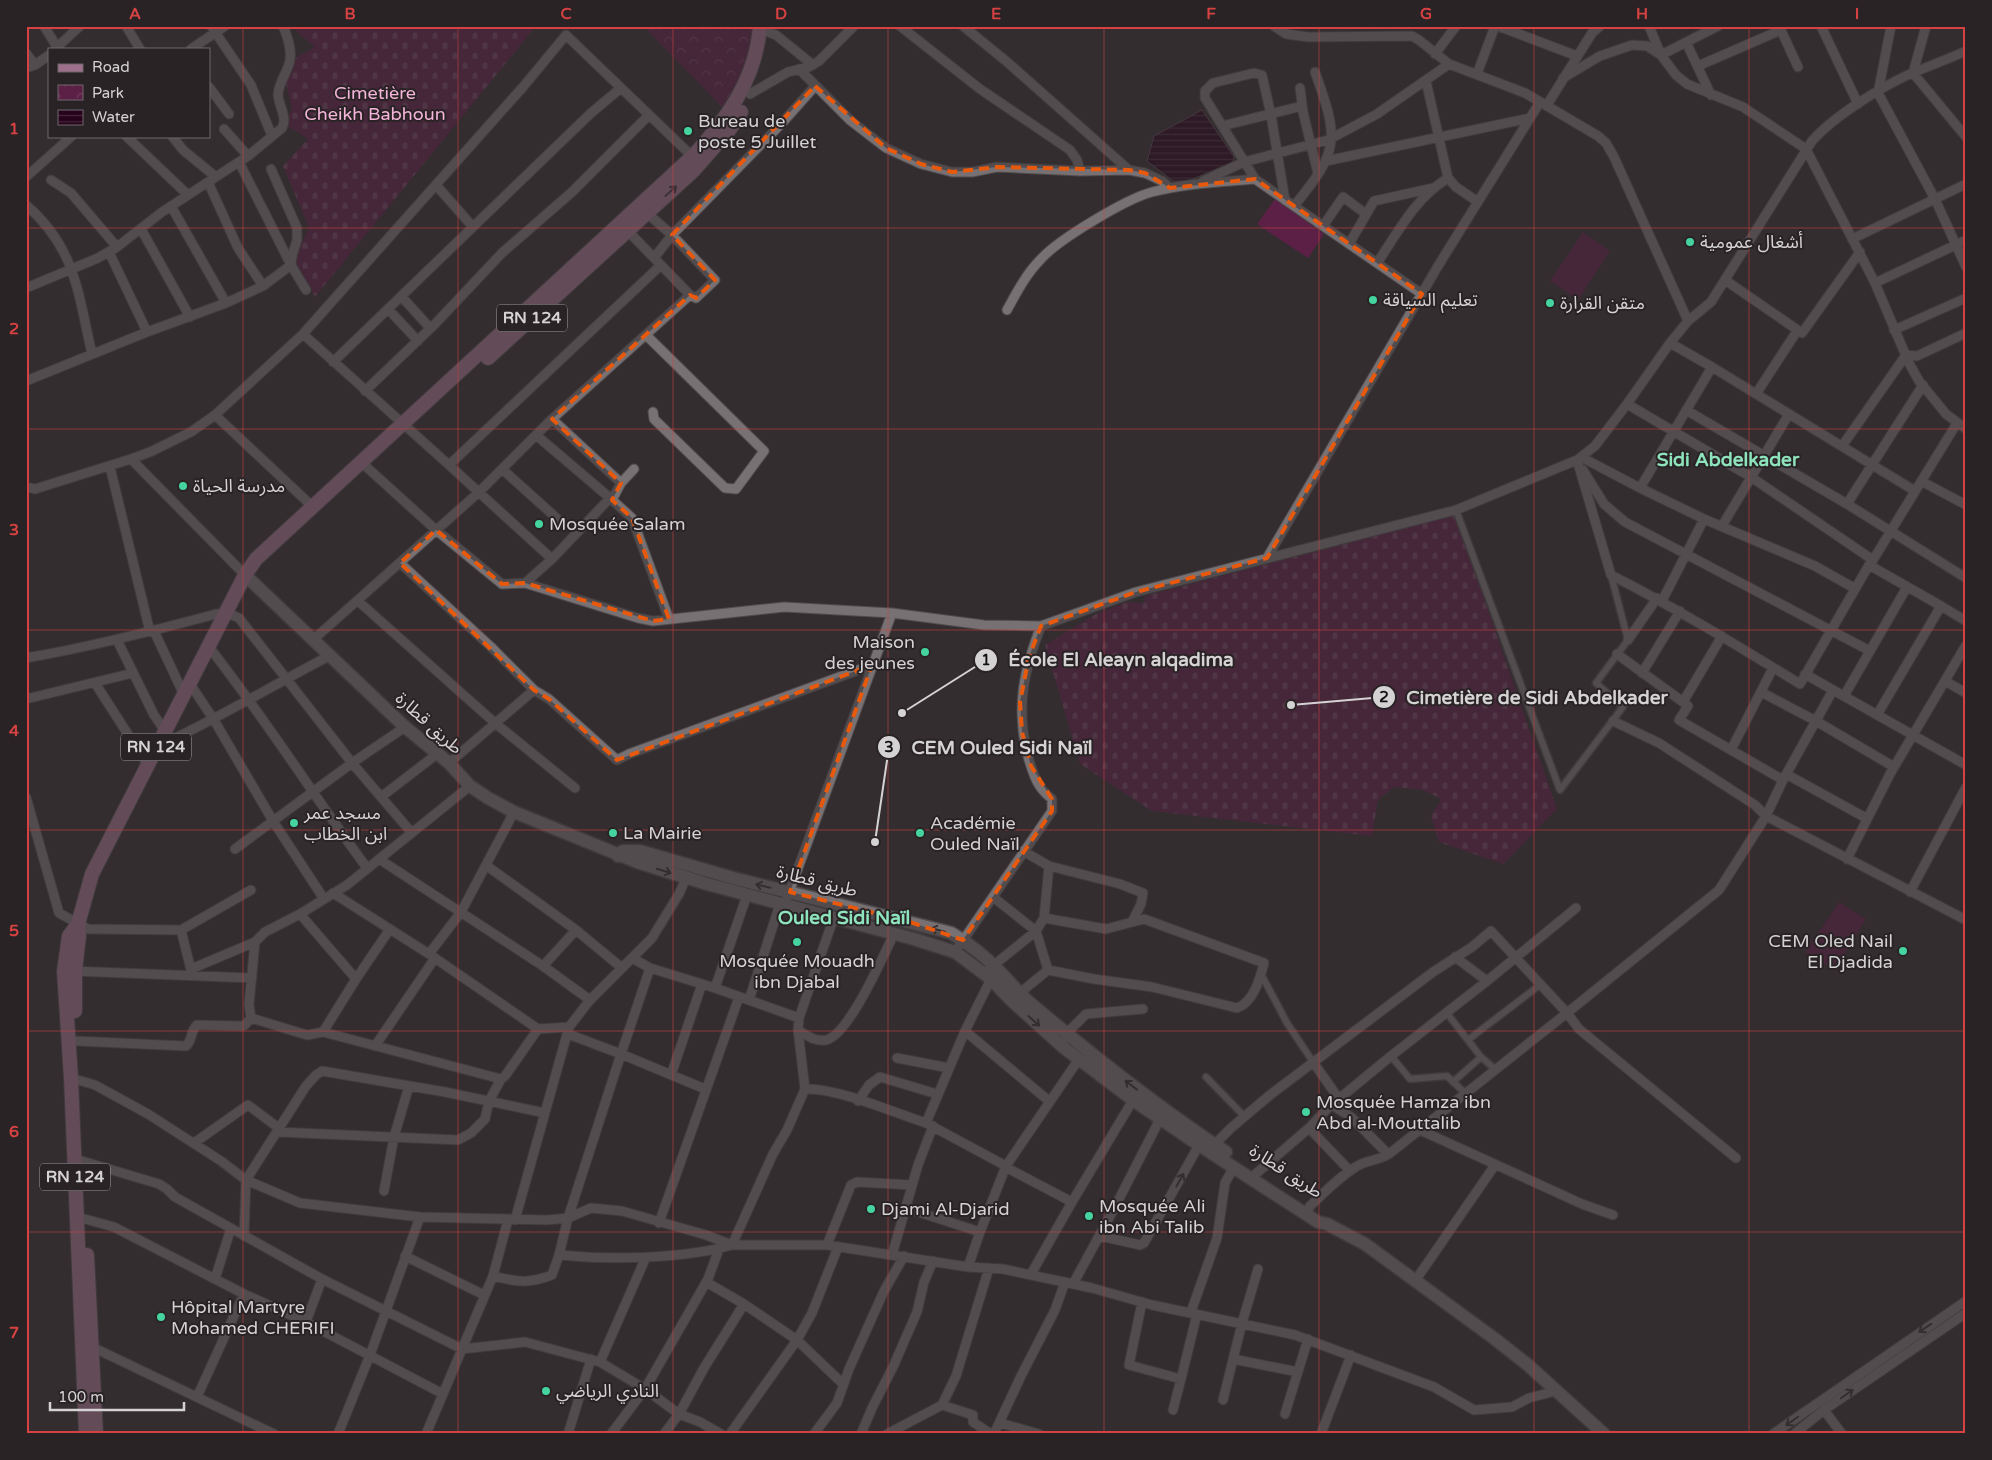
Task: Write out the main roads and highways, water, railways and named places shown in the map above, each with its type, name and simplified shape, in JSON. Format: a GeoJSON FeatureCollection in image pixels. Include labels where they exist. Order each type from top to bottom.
{"type":"FeatureCollection","features":[{"type":"Feature","properties":{"kind":"main road","name":"RN 124"},"geometry":{"type":"LineString","coordinates":[[245,575],[262,564],[364,465],[730,129],[750,94],[761,69],[764,28]]}},
{"type":"Feature","properties":{"kind":"main road","name":"RN 124"},"geometry":{"type":"LineString","coordinates":[[623,227],[647,213],[696,160],[743,90],[764,28]]}},
{"type":"Feature","properties":{"kind":"main road","name":"RN 124"},"geometry":{"type":"LineString","coordinates":[[96,1434],[87,1344],[69,971],[79,936],[78,924],[92,874],[147,764],[168,735],[187,689],[245,575],[257,557],[364,465]]}},
{"type":"Feature","properties":{"kind":"main road","name":"طريق قطارة"},"geometry":{"type":"LineString","coordinates":[[245,575],[331,655],[405,728],[449,763],[470,786],[514,812],[618,856],[686,878],[834,917],[955,952],[990,973],[1066,1041],[1172,1117],[1234,1168],[1254,1176]]}},
{"type":"Feature","properties":{"kind":"main road","name":"طريق قطارة"},"geometry":{"type":"LineString","coordinates":[[618,856],[623,851],[640,851],[733,878],[942,931],[971,945],[990,973]]}},
{"type":"Feature","properties":{"kind":"main road","name":"RN 124"},"geometry":{"type":"LineString","coordinates":[[69,971],[76,1041],[74,1078],[82,1160],[85,1219],[86,1434]]}},
{"type":"Feature","properties":{"kind":"main road","name":"طريق قطارة"},"geometry":{"type":"LineString","coordinates":[[1066,1041],[1079,1059],[1160,1119],[1199,1145],[1213,1149],[1308,1210],[1322,1216],[1327,1224],[1365,1244],[1415,1280],[1528,1365],[1604,1434]]}},
{"type":"Feature","properties":{"kind":"water"},"geometry":{"type":"Polygon","coordinates":[[[1202,110],[1234,157],[1233,162],[1188,181],[1173,181],[1147,161],[1154,136],[1202,110]]]}},
{"type":"Feature","properties":{"kind":"place","name":"Bureau de poste 5 Juillet"},"geometry":{"type":"Point","coordinates":[688,131]}},
{"type":"Feature","properties":{"kind":"place","name":"أشغال عمومية"},"geometry":{"type":"Point","coordinates":[1690,242]}},
{"type":"Feature","properties":{"kind":"place","name":"تعليم السياقة"},"geometry":{"type":"Point","coordinates":[1373,300]}},
{"type":"Feature","properties":{"kind":"place","name":"متقن القرارة"},"geometry":{"type":"Point","coordinates":[1550,303]}},
{"type":"Feature","properties":{"kind":"place","name":"مدرسة الحياة"},"geometry":{"type":"Point","coordinates":[183,486]}},
{"type":"Feature","properties":{"kind":"place","name":"Mosquée Salam"},"geometry":{"type":"Point","coordinates":[539,524]}},
{"type":"Feature","properties":{"kind":"place","name":"Maison des jeunes"},"geometry":{"type":"Point","coordinates":[925,652]}},
{"type":"Feature","properties":{"kind":"place","name":"Cimetière de Sidi Abdelkader"},"geometry":{"type":"Point","coordinates":[1291,705]}},
{"type":"Feature","properties":{"kind":"place","name":"École El Aleayn alqadima"},"geometry":{"type":"Point","coordinates":[902,713]}},
{"type":"Feature","properties":{"kind":"place","name":"مسجد عمر ابن الخطاب"},"geometry":{"type":"Point","coordinates":[294,823]}},
{"type":"Feature","properties":{"kind":"place","name":"La Mairie"},"geometry":{"type":"Point","coordinates":[613,833]}},
{"type":"Feature","properties":{"kind":"place","name":"Académie Ouled Naïl"},"geometry":{"type":"Point","coordinates":[920,833]}},
{"type":"Feature","properties":{"kind":"place","name":"CEM Ouled Sidi Naïl"},"geometry":{"type":"Point","coordinates":[875,842]}},
{"type":"Feature","properties":{"kind":"place","name":"Mosquée Mouadh ibn Djabal"},"geometry":{"type":"Point","coordinates":[797,942]}},
{"type":"Feature","properties":{"kind":"place","name":"CEM Oled Nail El Djadida"},"geometry":{"type":"Point","coordinates":[1903,951]}},
{"type":"Feature","properties":{"kind":"place","name":"Mosquée Hamza ibn Abd al-Mouttalib"},"geometry":{"type":"Point","coordinates":[1306,1112]}},
{"type":"Feature","properties":{"kind":"place","name":"Djami Al-Djarid"},"geometry":{"type":"Point","coordinates":[871,1209]}},
{"type":"Feature","properties":{"kind":"place","name":"Mosquée Ali ibn Abi Talib"},"geometry":{"type":"Point","coordinates":[1089,1216]}},
{"type":"Feature","properties":{"kind":"place","name":"Hôpital Martyre Mohamed CHERIFI"},"geometry":{"type":"Point","coordinates":[161,1317]}},
{"type":"Feature","properties":{"kind":"place","name":"النادي الرياضي"},"geometry":{"type":"Point","coordinates":[546,1391]}},
{"type":"Feature","properties":{"kind":"district","name":"Sidi Abdelkader"},"geometry":{"type":"Point","coordinates":[1728,460]}},
{"type":"Feature","properties":{"kind":"district","name":"Ouled Sidi Naïl"},"geometry":{"type":"Point","coordinates":[844,918]}},
{"type":"Feature","properties":{"kind":"park label","name":"Cimetière Cheikh Babhoun"},"geometry":{"type":"Point","coordinates":[375,104]}}]}
